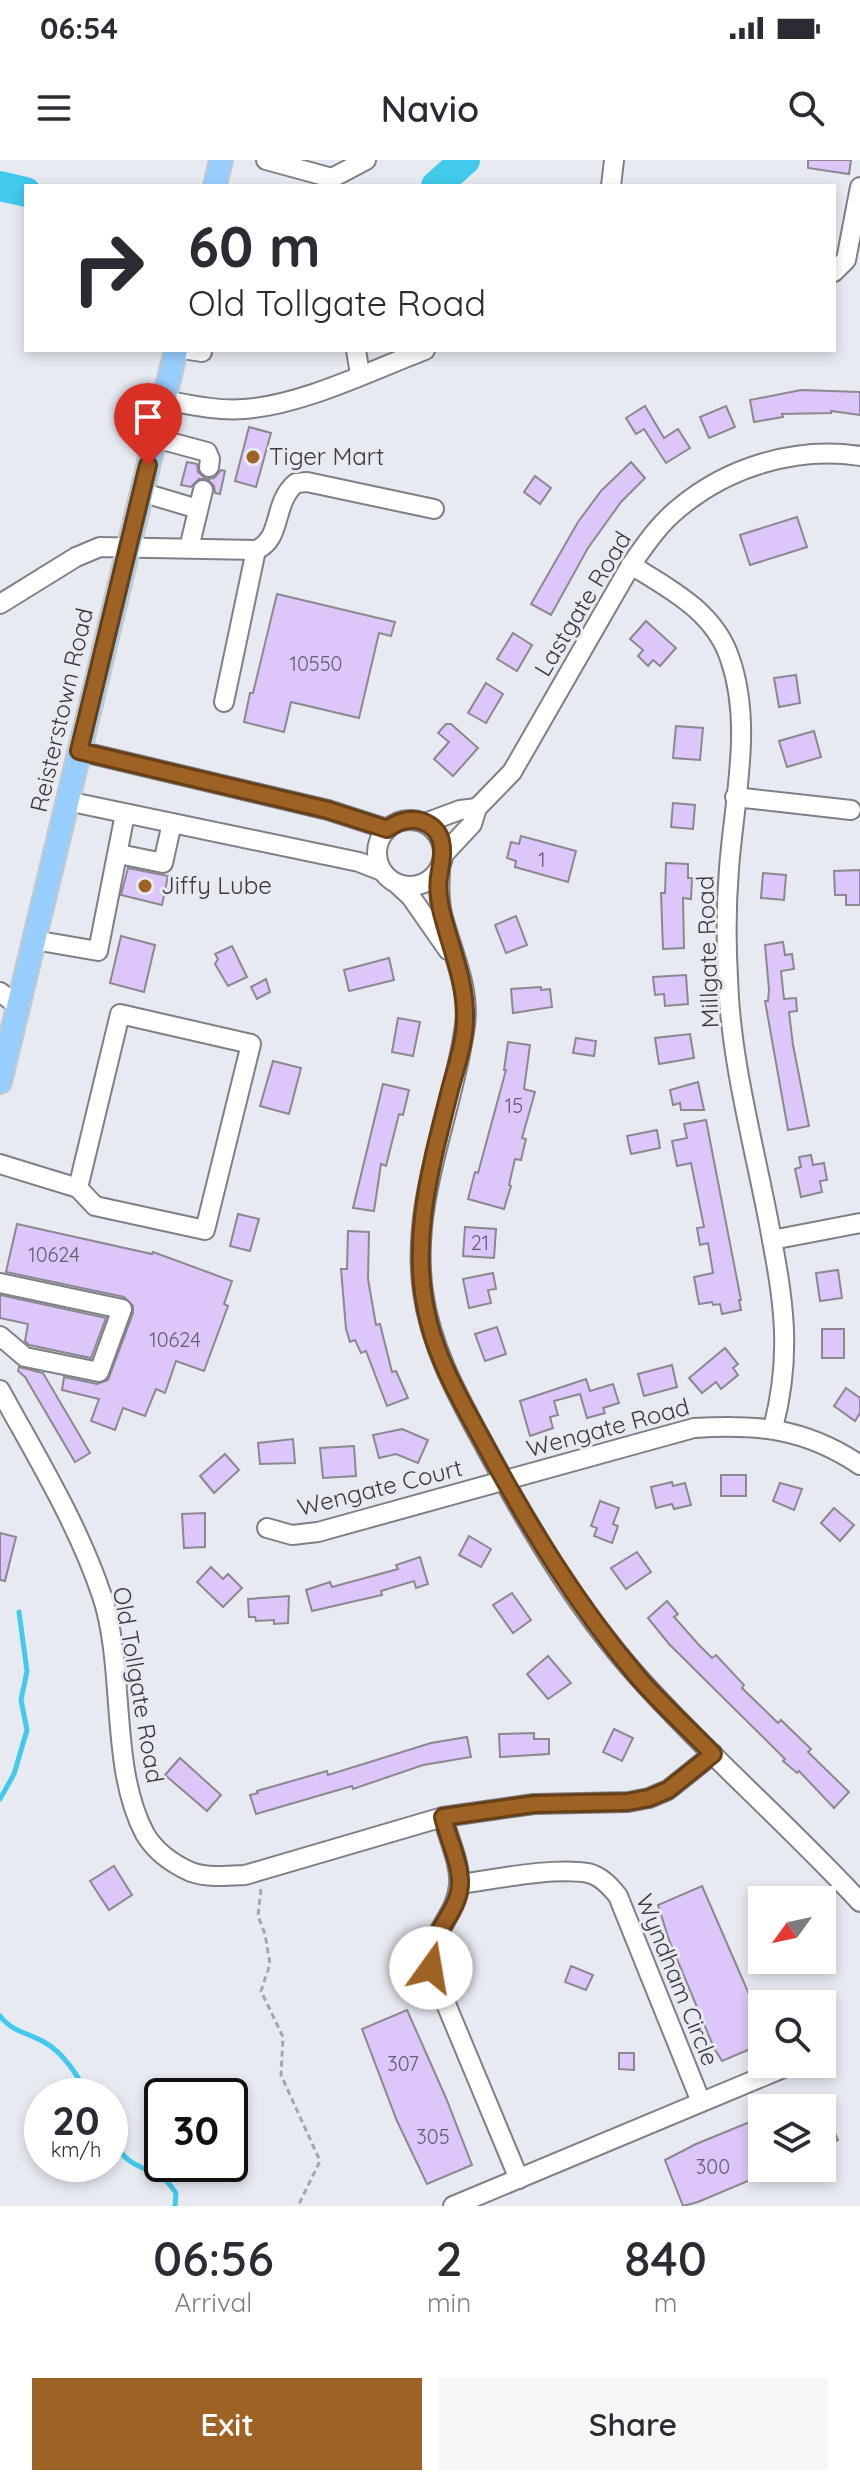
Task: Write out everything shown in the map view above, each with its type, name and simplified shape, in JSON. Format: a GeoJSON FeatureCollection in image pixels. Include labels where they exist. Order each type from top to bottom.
{"type":"FeatureCollection","features":[{"type":"Feature","properties":{"kind":"main road"},"geometry":{"type":"LineString","coordinates":[[215,184],[221,160]]}},
{"type":"Feature","properties":{"kind":"main road","name":"Reisterstown Road"},"geometry":{"type":"LineString","coordinates":[[0,1082],[176,352]]}},
{"type":"Feature","properties":{"kind":"street"},"geometry":{"type":"LineString","coordinates":[[266,160],[332,178],[366,160]]}},
{"type":"Feature","properties":{"kind":"street"},"geometry":{"type":"LineString","coordinates":[[611,184],[614,160]]}},
{"type":"Feature","properties":{"kind":"street"},"geometry":{"type":"LineString","coordinates":[[836,271],[843,267],[846,260],[860,187]]}},
{"type":"Feature","properties":{"kind":"street"},"geometry":{"type":"LineString","coordinates":[[356,352],[360,374]]}},
{"type":"Feature","properties":{"kind":"street"},"geometry":{"type":"LineString","coordinates":[[164,400],[207,408],[258,407],[303,397],[420,352]]}},
{"type":"Feature","properties":{"kind":"street"},"geometry":{"type":"LineString","coordinates":[[155,438],[207,452],[209,467]]}},
{"type":"Feature","properties":{"kind":"street","name":"Lastgate Road"},"geometry":{"type":"LineString","coordinates":[[442,863],[472,824],[477,808],[512,772],[631,565],[652,534],[677,509],[728,476],[757,465],[790,457],[860,456]]}},
{"type":"Feature","properties":{"kind":"street"},"geometry":{"type":"LineString","coordinates":[[0,604],[76,557],[100,547],[256,550],[271,539],[281,500],[296,483],[307,482],[434,509]]}},
{"type":"Feature","properties":{"kind":"street"},"geometry":{"type":"LineString","coordinates":[[189,548],[203,490]]}},
{"type":"Feature","properties":{"kind":"street"},"geometry":{"type":"LineString","coordinates":[[141,492],[198,509]]}},
{"type":"Feature","properties":{"kind":"street"},"geometry":{"type":"LineString","coordinates":[[224,702],[256,550]]}},
{"type":"Feature","properties":{"kind":"street","name":"Millgate Road"},"geometry":{"type":"LineString","coordinates":[[631,565],[685,598],[700,612],[729,654],[741,705],[742,730],[728,873],[728,982],[735,1043],[783,1294],[785,1352],[781,1397],[773,1428]]}},
{"type":"Feature","properties":{"kind":"street"},"geometry":{"type":"LineString","coordinates":[[79,751],[328,810],[387,829]]}},
{"type":"Feature","properties":{"kind":"street"},"geometry":{"type":"LineString","coordinates":[[735,797],[851,810]]}},
{"type":"Feature","properties":{"kind":"street"},"geometry":{"type":"LineString","coordinates":[[67,801],[359,862],[382,871],[411,897],[439,940],[455,958]]}},
{"type":"Feature","properties":{"kind":"street"},"geometry":{"type":"LineString","coordinates":[[382,871],[378,862],[378,846],[387,829],[405,820],[425,823],[460,810],[477,808]]}},
{"type":"Feature","properties":{"kind":"street"},"geometry":{"type":"LineString","coordinates":[[34,940],[98,951],[125,814]]}},
{"type":"Feature","properties":{"kind":"street"},"geometry":{"type":"LineString","coordinates":[[119,854],[163,863],[172,823]]}},
{"type":"Feature","properties":{"kind":"street"},"geometry":{"type":"LineString","coordinates":[[425,823],[438,834],[442,863],[441,910],[465,996],[465,1023],[429,1173],[420,1256],[422,1290],[437,1352],[545,1552],[603,1634],[639,1678],[860,1902]]}},
{"type":"Feature","properties":{"kind":"street"},"geometry":{"type":"LineString","coordinates":[[397,884],[421,885],[442,863]]}},
{"type":"Feature","properties":{"kind":"street"},"geometry":{"type":"LineString","coordinates":[[0,992],[18,1006]]}},
{"type":"Feature","properties":{"kind":"street"},"geometry":{"type":"LineString","coordinates":[[0,1164],[78,1188],[95,1206],[205,1230],[251,1044],[120,1014],[78,1188]]}},
{"type":"Feature","properties":{"kind":"street"},"geometry":{"type":"LineString","coordinates":[[772,1240],[860,1223]]}},
{"type":"Feature","properties":{"kind":"street"},"geometry":{"type":"LineString","coordinates":[[0,1283],[122,1309],[99,1372],[25,1357],[0,1336]]}},
{"type":"Feature","properties":{"kind":"street","name":"Old Tollgate Road"},"geometry":{"type":"LineString","coordinates":[[0,1390],[75,1532],[103,1599],[111,1636],[122,1747],[130,1787],[146,1834],[158,1851],[193,1873],[215,1877],[245,1875],[443,1817],[534,1804],[628,1802],[649,1798],[668,1790],[713,1754]]}},
{"type":"Feature","properties":{"kind":"street","name":"Wengate Road"},"geometry":{"type":"LineString","coordinates":[[504,1480],[694,1428],[730,1426],[773,1428],[831,1448],[860,1465]]}},
{"type":"Feature","properties":{"kind":"street","name":"Wengate Court"},"geometry":{"type":"LineString","coordinates":[[267,1528],[292,1535],[318,1532],[504,1480]]}},
{"type":"Feature","properties":{"kind":"street"},"geometry":{"type":"LineString","coordinates":[[443,1817],[460,1884],[457,1898],[431,1949],[431,1968],[519,2179]]}},
{"type":"Feature","properties":{"kind":"street","name":"Wyndham Circle"},"geometry":{"type":"LineString","coordinates":[[460,1884],[588,1873],[609,1885],[618,1896],[701,2102]]}},
{"type":"Feature","properties":{"kind":"street","name":"Wyndham Circle"},"geometry":{"type":"LineString","coordinates":[[453,2206],[759,2078]]}},
{"type":"Feature","properties":{"kind":"path"},"geometry":{"type":"LineString","coordinates":[[261,1889],[258,1916],[265,1934],[270,1964],[261,1991],[283,2037],[281,2075],[320,2161],[298,2206]]}},
{"type":"Feature","properties":{"kind":"building"},"geometry":{"type":"Polygon","coordinates":[[[808,160],[851,160],[849,174],[808,168],[808,160]]]}},
{"type":"Feature","properties":{"kind":"building"},"geometry":{"type":"Polygon","coordinates":[[[801,390],[860,392],[860,415],[831,411],[782,414],[783,417],[754,422],[750,400],[801,390]]]}},
{"type":"Feature","properties":{"kind":"building"},"geometry":{"type":"Polygon","coordinates":[[[645,406],[664,438],[678,429],[690,448],[666,463],[644,429],[636,434],[626,418],[645,406]]]}},
{"type":"Feature","properties":{"kind":"building"},"geometry":{"type":"Polygon","coordinates":[[[726,406],[735,427],[709,438],[700,417],[726,406]]]}},
{"type":"Feature","properties":{"kind":"building","name":"Tiger Mart"},"geometry":{"type":"Polygon","coordinates":[[[249,427],[271,433],[256,487],[235,481],[249,427]]]}},
{"type":"Feature","properties":{"kind":"building"},"geometry":{"type":"Polygon","coordinates":[[[187,462],[197,464],[198,472],[206,479],[199,479],[191,487],[181,485],[187,462]]]}},
{"type":"Feature","properties":{"kind":"building"},"geometry":{"type":"Polygon","coordinates":[[[631,462],[645,478],[621,502],[588,548],[551,615],[531,604],[578,522],[601,491],[631,462]]]}},
{"type":"Feature","properties":{"kind":"building"},"geometry":{"type":"Polygon","coordinates":[[[221,470],[225,471],[220,494],[215,493],[214,486],[207,479],[214,478],[221,470]]]}},
{"type":"Feature","properties":{"kind":"building"},"geometry":{"type":"Polygon","coordinates":[[[535,476],[551,488],[540,504],[524,492],[535,476]]]}},
{"type":"Feature","properties":{"kind":"building"},"geometry":{"type":"Polygon","coordinates":[[[797,517],[807,547],[750,565],[740,535],[797,517]]]}},
{"type":"Feature","properties":{"kind":"building"},"geometry":{"type":"Polygon","coordinates":[[[277,594],[395,622],[391,636],[379,633],[359,718],[291,702],[284,732],[244,722],[277,594]]]}},
{"type":"Feature","properties":{"kind":"building"},"geometry":{"type":"Polygon","coordinates":[[[646,621],[676,648],[660,666],[653,660],[648,666],[638,656],[643,650],[630,639],[646,621]]]}},
{"type":"Feature","properties":{"kind":"building"},"geometry":{"type":"Polygon","coordinates":[[[513,633],[532,645],[517,671],[497,659],[513,633]]]}},
{"type":"Feature","properties":{"kind":"building"},"geometry":{"type":"Polygon","coordinates":[[[796,675],[800,703],[779,707],[774,678],[796,675]]]}},
{"type":"Feature","properties":{"kind":"building"},"geometry":{"type":"Polygon","coordinates":[[[486,683],[503,694],[486,723],[468,713],[486,683]]]}},
{"type":"Feature","properties":{"kind":"building"},"geometry":{"type":"Polygon","coordinates":[[[446,724],[451,724],[478,748],[453,776],[434,759],[449,742],[438,733],[446,724]]]}},
{"type":"Feature","properties":{"kind":"building"},"geometry":{"type":"Polygon","coordinates":[[[676,726],[703,728],[700,760],[673,758],[676,726]]]}},
{"type":"Feature","properties":{"kind":"building"},"geometry":{"type":"Polygon","coordinates":[[[814,731],[821,757],[787,767],[779,741],[814,731]]]}},
{"type":"Feature","properties":{"kind":"building"},"geometry":{"type":"Polygon","coordinates":[[[673,803],[695,805],[693,829],[671,827],[673,803]]]}},
{"type":"Feature","properties":{"kind":"building"},"geometry":{"type":"Polygon","coordinates":[[[521,836],[576,851],[568,882],[515,867],[516,861],[507,858],[511,842],[519,844],[521,836]]]}},
{"type":"Feature","properties":{"kind":"building"},"geometry":{"type":"Polygon","coordinates":[[[666,863],[688,864],[688,878],[692,878],[691,899],[683,898],[684,948],[663,949],[661,893],[665,893],[666,863]]]}},
{"type":"Feature","properties":{"kind":"building","name":"Jiffy Lube"},"geometry":{"type":"Polygon","coordinates":[[[128,868],[168,876],[162,905],[121,895],[128,868]]]}},
{"type":"Feature","properties":{"kind":"building"},"geometry":{"type":"Polygon","coordinates":[[[860,870],[860,905],[846,905],[846,895],[835,895],[834,871],[860,870]]]}},
{"type":"Feature","properties":{"kind":"building"},"geometry":{"type":"Polygon","coordinates":[[[763,873],[786,875],[784,900],[761,898],[763,873]]]}},
{"type":"Feature","properties":{"kind":"building"},"geometry":{"type":"Polygon","coordinates":[[[516,916],[527,945],[506,953],[495,925],[516,916]]]}},
{"type":"Feature","properties":{"kind":"building"},"geometry":{"type":"Polygon","coordinates":[[[121,936],[155,945],[144,992],[110,983],[121,936]]]}},
{"type":"Feature","properties":{"kind":"building"},"geometry":{"type":"Polygon","coordinates":[[[783,942],[785,955],[792,954],[794,969],[781,971],[784,999],[796,998],[797,1011],[789,1012],[809,1126],[788,1130],[765,1001],[768,1001],[769,990],[765,945],[783,942]]]}},
{"type":"Feature","properties":{"kind":"building"},"geometry":{"type":"Polygon","coordinates":[[[232,946],[247,977],[228,986],[215,964],[218,959],[215,954],[232,946]]]}},
{"type":"Feature","properties":{"kind":"building"},"geometry":{"type":"Polygon","coordinates":[[[389,958],[394,980],[349,991],[344,970],[389,958]]]}},
{"type":"Feature","properties":{"kind":"building"},"geometry":{"type":"Polygon","coordinates":[[[686,975],[688,1004],[665,1006],[664,994],[655,995],[653,977],[686,975]]]}},
{"type":"Feature","properties":{"kind":"building"},"geometry":{"type":"Polygon","coordinates":[[[266,979],[270,992],[257,999],[251,987],[266,979]]]}},
{"type":"Feature","properties":{"kind":"building"},"geometry":{"type":"Polygon","coordinates":[[[541,987],[541,990],[550,989],[552,1007],[513,1013],[511,989],[541,987]]]}},
{"type":"Feature","properties":{"kind":"building"},"geometry":{"type":"Polygon","coordinates":[[[398,1018],[420,1022],[413,1056],[392,1052],[398,1018]]]}},
{"type":"Feature","properties":{"kind":"building"},"geometry":{"type":"Polygon","coordinates":[[[690,1034],[694,1058],[659,1064],[655,1038],[690,1034]]]}},
{"type":"Feature","properties":{"kind":"building"},"geometry":{"type":"Polygon","coordinates":[[[576,1038],[596,1041],[594,1056],[573,1053],[576,1038]]]}},
{"type":"Feature","properties":{"kind":"building"},"geometry":{"type":"Polygon","coordinates":[[[508,1042],[530,1045],[524,1089],[535,1092],[522,1138],[526,1139],[521,1160],[515,1159],[504,1209],[468,1199],[506,1070],[508,1042]]]}},
{"type":"Feature","properties":{"kind":"building"},"geometry":{"type":"Polygon","coordinates":[[[273,1061],[301,1068],[289,1114],[260,1106],[273,1061]]]}},
{"type":"Feature","properties":{"kind":"building"},"geometry":{"type":"Polygon","coordinates":[[[698,1082],[704,1110],[681,1110],[680,1103],[673,1105],[670,1090],[698,1082]]]}},
{"type":"Feature","properties":{"kind":"building"},"geometry":{"type":"Polygon","coordinates":[[[383,1084],[409,1090],[403,1115],[399,1114],[386,1166],[381,1164],[374,1211],[353,1208],[383,1084]]]}},
{"type":"Feature","properties":{"kind":"building"},"geometry":{"type":"Polygon","coordinates":[[[706,1120],[741,1300],[741,1310],[722,1314],[720,1304],[699,1304],[694,1277],[713,1273],[708,1243],[700,1245],[697,1228],[704,1227],[691,1163],[677,1166],[672,1141],[687,1138],[684,1124],[706,1120]]]}},
{"type":"Feature","properties":{"kind":"building"},"geometry":{"type":"Polygon","coordinates":[[[657,1130],[660,1148],[631,1154],[627,1136],[657,1130]]]}},
{"type":"Feature","properties":{"kind":"building"},"geometry":{"type":"Polygon","coordinates":[[[811,1155],[813,1165],[824,1163],[827,1180],[820,1181],[822,1192],[801,1197],[795,1169],[801,1167],[799,1157],[811,1155]]]}},
{"type":"Feature","properties":{"kind":"building"},"geometry":{"type":"Polygon","coordinates":[[[238,1214],[259,1219],[250,1251],[230,1246],[238,1214]]]}},
{"type":"Feature","properties":{"kind":"building"},"geometry":{"type":"Polygon","coordinates":[[[17,1224],[153,1252],[232,1281],[224,1304],[228,1306],[204,1371],[176,1361],[165,1393],[156,1389],[145,1416],[123,1408],[115,1430],[91,1421],[99,1399],[62,1390],[64,1377],[97,1384],[108,1380],[133,1306],[124,1297],[6,1272],[17,1224]]]}},
{"type":"Feature","properties":{"kind":"building"},"geometry":{"type":"Polygon","coordinates":[[[465,1227],[496,1229],[494,1258],[463,1256],[465,1227]]]}},
{"type":"Feature","properties":{"kind":"building"},"geometry":{"type":"Polygon","coordinates":[[[348,1231],[369,1232],[368,1279],[376,1325],[380,1324],[392,1372],[396,1371],[408,1398],[387,1406],[366,1351],[361,1353],[355,1340],[350,1342],[346,1329],[341,1269],[347,1269],[348,1231]]]}},
{"type":"Feature","properties":{"kind":"building"},"geometry":{"type":"Polygon","coordinates":[[[838,1270],[842,1298],[820,1301],[816,1273],[838,1270]]]}},
{"type":"Feature","properties":{"kind":"building"},"geometry":{"type":"Polygon","coordinates":[[[493,1273],[496,1289],[488,1290],[491,1303],[469,1308],[463,1279],[493,1273]]]}},
{"type":"Feature","properties":{"kind":"building"},"geometry":{"type":"Polygon","coordinates":[[[0,1295],[106,1318],[91,1358],[29,1345],[25,1341],[28,1324],[0,1318],[0,1295]]]}},
{"type":"Feature","properties":{"kind":"building"},"geometry":{"type":"Polygon","coordinates":[[[497,1327],[506,1354],[485,1361],[475,1334],[497,1327]]]}},
{"type":"Feature","properties":{"kind":"building"},"geometry":{"type":"Polygon","coordinates":[[[822,1329],[844,1329],[844,1358],[822,1358],[822,1329]]]}},
{"type":"Feature","properties":{"kind":"building"},"geometry":{"type":"Polygon","coordinates":[[[725,1348],[738,1364],[733,1368],[738,1375],[721,1389],[716,1382],[702,1393],[689,1378],[725,1348]]]}},
{"type":"Feature","properties":{"kind":"building"},"geometry":{"type":"Polygon","coordinates":[[[672,1365],[677,1387],[644,1396],[638,1374],[672,1365]]]}},
{"type":"Feature","properties":{"kind":"building"},"geometry":{"type":"Polygon","coordinates":[[[19,1367],[43,1373],[90,1453],[75,1462],[25,1377],[18,1371],[19,1367]]]}},
{"type":"Feature","properties":{"kind":"building"},"geometry":{"type":"Polygon","coordinates":[[[586,1379],[590,1391],[613,1384],[619,1403],[603,1408],[605,1413],[587,1418],[580,1394],[554,1401],[558,1415],[550,1417],[553,1428],[530,1436],[520,1401],[586,1379]]]}},
{"type":"Feature","properties":{"kind":"building"},"geometry":{"type":"Polygon","coordinates":[[[846,1388],[860,1398],[860,1413],[855,1421],[834,1406],[846,1388]]]}},
{"type":"Feature","properties":{"kind":"building"},"geometry":{"type":"Polygon","coordinates":[[[402,1429],[428,1440],[418,1463],[396,1454],[379,1458],[373,1435],[402,1429]]]}},
{"type":"Feature","properties":{"kind":"building"},"geometry":{"type":"Polygon","coordinates":[[[293,1439],[295,1463],[260,1464],[258,1443],[293,1439]]]}},
{"type":"Feature","properties":{"kind":"building"},"geometry":{"type":"Polygon","coordinates":[[[354,1446],[356,1476],[323,1478],[320,1448],[354,1446]]]}},
{"type":"Feature","properties":{"kind":"building"},"geometry":{"type":"Polygon","coordinates":[[[225,1454],[239,1470],[214,1493],[200,1476],[225,1454]]]}},
{"type":"Feature","properties":{"kind":"building"},"geometry":{"type":"Polygon","coordinates":[[[721,1475],[746,1475],[746,1496],[721,1496],[721,1475]]]}},
{"type":"Feature","properties":{"kind":"building"},"geometry":{"type":"Polygon","coordinates":[[[672,1482],[673,1486],[685,1483],[691,1505],[674,1509],[672,1504],[656,1508],[651,1487],[672,1482]]]}},
{"type":"Feature","properties":{"kind":"building"},"geometry":{"type":"Polygon","coordinates":[[[780,1483],[802,1489],[794,1510],[773,1501],[780,1483]]]}},
{"type":"Feature","properties":{"kind":"building"},"geometry":{"type":"Polygon","coordinates":[[[600,1501],[619,1508],[613,1524],[618,1526],[612,1543],[594,1536],[597,1528],[591,1526],[600,1501]]]}},
{"type":"Feature","properties":{"kind":"building"},"geometry":{"type":"Polygon","coordinates":[[[834,1508],[854,1525],[840,1541],[821,1523],[834,1508]]]}},
{"type":"Feature","properties":{"kind":"building"},"geometry":{"type":"Polygon","coordinates":[[[205,1513],[205,1547],[184,1548],[182,1514],[205,1513]]]}},
{"type":"Feature","properties":{"kind":"building"},"geometry":{"type":"Polygon","coordinates":[[[0,1533],[16,1537],[5,1581],[0,1580],[0,1533]]]}},
{"type":"Feature","properties":{"kind":"building"},"geometry":{"type":"Polygon","coordinates":[[[469,1536],[491,1549],[481,1567],[459,1555],[469,1536]]]}},
{"type":"Feature","properties":{"kind":"building"},"geometry":{"type":"Polygon","coordinates":[[[637,1552],[651,1572],[626,1589],[611,1568],[637,1552]]]}},
{"type":"Feature","properties":{"kind":"building"},"geometry":{"type":"Polygon","coordinates":[[[420,1557],[428,1584],[416,1588],[414,1581],[381,1591],[382,1595],[312,1611],[306,1590],[330,1582],[332,1587],[398,1569],[396,1565],[420,1557]]]}},
{"type":"Feature","properties":{"kind":"building"},"geometry":{"type":"Polygon","coordinates":[[[211,1567],[223,1579],[228,1574],[242,1588],[223,1607],[197,1582],[211,1567]]]}},
{"type":"Feature","properties":{"kind":"building"},"geometry":{"type":"Polygon","coordinates":[[[512,1593],[531,1620],[513,1633],[493,1605],[512,1593]]]}},
{"type":"Feature","properties":{"kind":"building"},"geometry":{"type":"Polygon","coordinates":[[[289,1596],[288,1623],[274,1624],[274,1620],[256,1621],[255,1617],[249,1617],[248,1599],[289,1596]]]}},
{"type":"Feature","properties":{"kind":"building"},"geometry":{"type":"Polygon","coordinates":[[[667,1601],[678,1614],[674,1617],[699,1645],[712,1658],[716,1655],[744,1685],[742,1688],[811,1749],[808,1752],[849,1792],[834,1808],[799,1771],[797,1773],[783,1761],[785,1759],[669,1644],[648,1618],[667,1601]]]}},
{"type":"Feature","properties":{"kind":"building"},"geometry":{"type":"Polygon","coordinates":[[[548,1656],[571,1683],[548,1699],[527,1674],[548,1656]]]}},
{"type":"Feature","properties":{"kind":"building"},"geometry":{"type":"Polygon","coordinates":[[[614,1729],[633,1738],[622,1761],[603,1752],[614,1729]]]}},
{"type":"Feature","properties":{"kind":"building"},"geometry":{"type":"Polygon","coordinates":[[[534,1733],[534,1739],[549,1739],[549,1754],[500,1757],[499,1734],[534,1733]]]}},
{"type":"Feature","properties":{"kind":"building"},"geometry":{"type":"Polygon","coordinates":[[[467,1737],[471,1757],[423,1765],[353,1789],[352,1786],[256,1814],[250,1795],[431,1743],[467,1737]]]}},
{"type":"Feature","properties":{"kind":"building"},"geometry":{"type":"Polygon","coordinates":[[[180,1758],[221,1795],[207,1811],[165,1775],[180,1758]]]}},
{"type":"Feature","properties":{"kind":"building"},"geometry":{"type":"Polygon","coordinates":[[[114,1866],[132,1895],[109,1910],[90,1881],[114,1866]]]}},
{"type":"Feature","properties":{"kind":"building"},"geometry":{"type":"Polygon","coordinates":[[[702,1886],[748,1992],[748,2050],[722,2061],[669,1940],[658,1905],[702,1886]]]}},
{"type":"Feature","properties":{"kind":"building"},"geometry":{"type":"Polygon","coordinates":[[[571,1966],[593,1975],[586,1990],[565,1982],[571,1966]]]}},
{"type":"Feature","properties":{"kind":"building"},"geometry":{"type":"Polygon","coordinates":[[[407,2010],[472,2165],[427,2184],[397,2121],[362,2029],[407,2010]]]}},
{"type":"Feature","properties":{"kind":"building"},"geometry":{"type":"Polygon","coordinates":[[[619,2053],[634,2053],[634,2070],[619,2069],[619,2053]]]}},
{"type":"Feature","properties":{"kind":"building"},"geometry":{"type":"Polygon","coordinates":[[[748,2123],[748,2181],[683,2206],[665,2160],[748,2123]]]}},
{"type":"Feature","properties":{"kind":"waterway"},"geometry":{"type":"LineString","coordinates":[[438,184],[465,160]]}},
{"type":"Feature","properties":{"kind":"waterway"},"geometry":{"type":"LineString","coordinates":[[0,186],[24,192]]}},
{"type":"Feature","properties":{"kind":"waterway"},"geometry":{"type":"LineString","coordinates":[[0,1799],[14,1774],[27,1730],[21,1700],[27,1671],[19,1612]]}},
{"type":"Feature","properties":{"kind":"waterway"},"geometry":{"type":"LineString","coordinates":[[0,2016],[58,2052],[78,2078]]}},
{"type":"Feature","properties":{"kind":"waterway"},"geometry":{"type":"LineString","coordinates":[[128,2159],[167,2181],[176,2193],[175,2206]]}},
{"type":"Feature","properties":{"kind":"place","name":"Tiger Mart"},"geometry":{"type":"Point","coordinates":[253,457]}},
{"type":"Feature","properties":{"kind":"place","name":"Jiffy Lube"},"geometry":{"type":"Point","coordinates":[145,886]}},
{"type":"Feature","properties":{"kind":"route"},"geometry":{"type":"LineString","coordinates":[[148,465],[79,751],[328,810],[387,829],[395,823],[415,820],[431,826],[438,834],[444,854],[440,871],[441,910],[462,980],[465,1023],[429,1173],[423,1214],[420,1256],[422,1290],[432,1336],[462,1403],[545,1552],[571,1591],[639,1678],[713,1754],[668,1790],[649,1798],[628,1802],[534,1804],[443,1817],[460,1884],[457,1898],[431,1949],[431,1968]]}}]}
